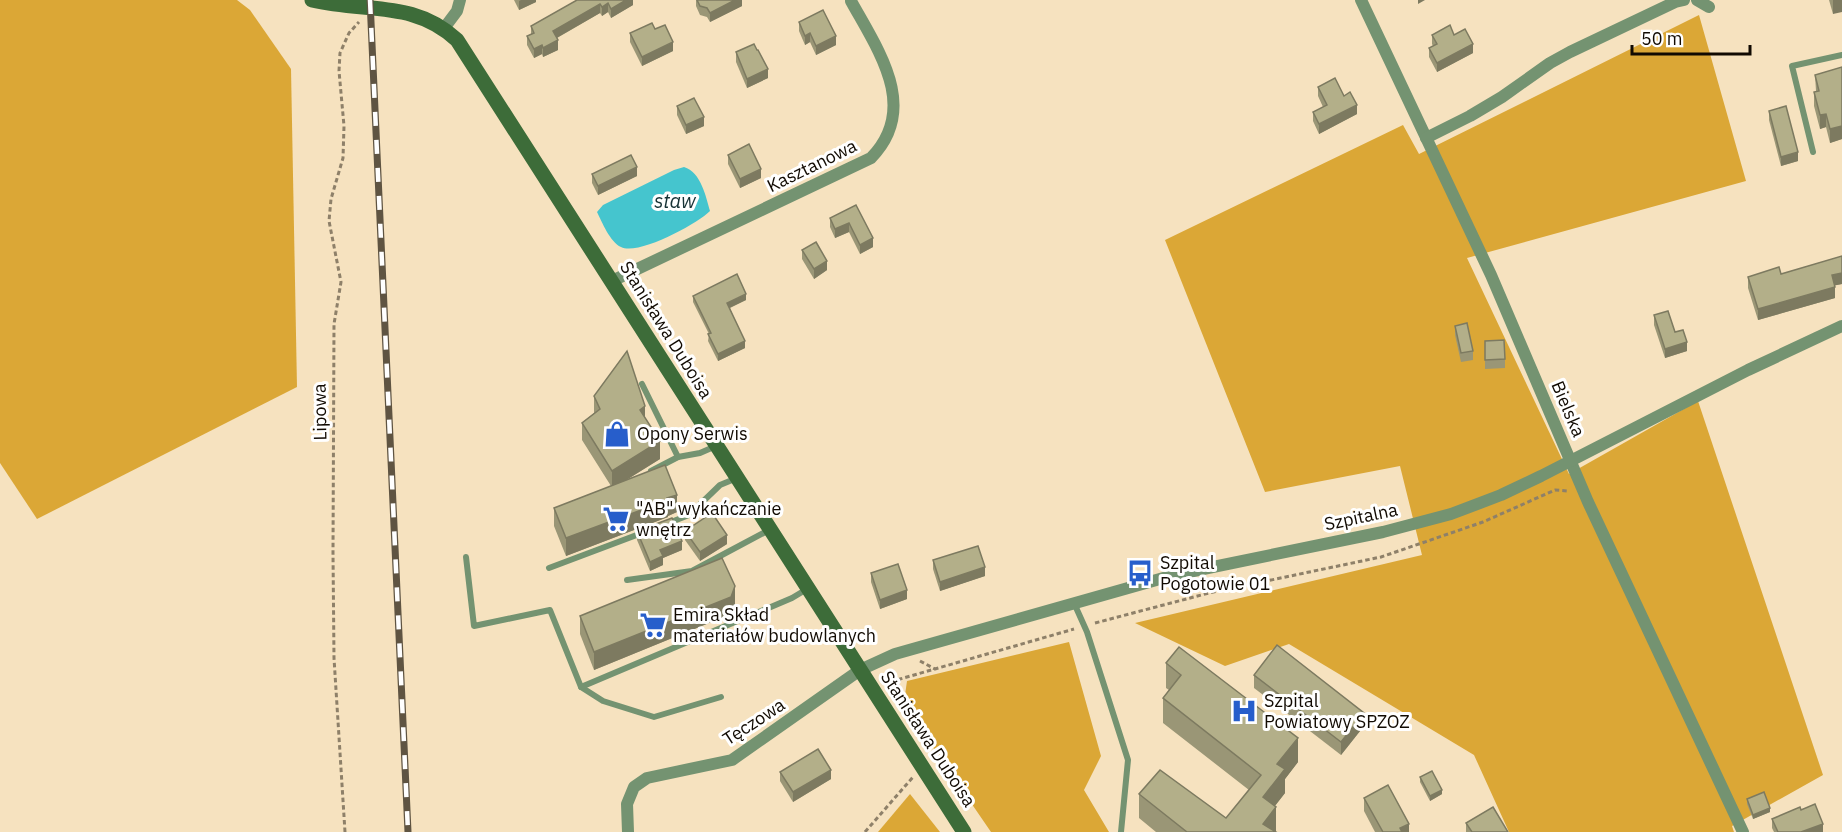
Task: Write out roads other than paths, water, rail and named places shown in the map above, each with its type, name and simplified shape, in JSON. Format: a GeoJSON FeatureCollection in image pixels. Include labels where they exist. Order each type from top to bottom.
{"type":"FeatureCollection","features":[{"type":"Feature","properties":{"kind":"street","name":"Stanisława Duboisa"},"geometry":{"type":"LineString","coordinates":[[313,0],[386,3],[416,9],[445,27],[457,40],[964,832]]}},
{"type":"Feature","properties":{"kind":"street"},"geometry":{"type":"LineString","coordinates":[[445,27],[457,11],[460,0]]}},
{"type":"Feature","properties":{"kind":"street","name":"Bielska"},"geometry":{"type":"LineString","coordinates":[[1361,0],[1491,275],[1570,461],[1743,832]]}},
{"type":"Feature","properties":{"kind":"street"},"geometry":{"type":"LineString","coordinates":[[1426,138],[1502,97],[1570,51],[1675,2],[1684,0]]}},
{"type":"Feature","properties":{"kind":"street"},"geometry":{"type":"LineString","coordinates":[[1697,0],[1709,7]]}},
{"type":"Feature","properties":{"kind":"street","name":"Kasztanowa"},"geometry":{"type":"LineString","coordinates":[[612,281],[871,158],[883,145],[889,133],[894,96],[885,62],[851,1]]}},
{"type":"Feature","properties":{"kind":"street","name":"Szpitalna"},"geometry":{"type":"LineString","coordinates":[[860,670],[895,654],[1174,575],[1417,524],[1500,495],[1748,370],[1842,326]]}},
{"type":"Feature","properties":{"kind":"street","name":"Tęczowa"},"geometry":{"type":"LineString","coordinates":[[628,832],[627,804],[634,787],[640,782],[647,778],[732,760],[860,670]]}},
{"type":"Feature","properties":{"kind":"lane"},"geometry":{"type":"LineString","coordinates":[[1813,152],[1792,66],[1842,55]]}},
{"type":"Feature","properties":{"kind":"lane"},"geometry":{"type":"LineString","coordinates":[[642,384],[678,457]]}},
{"type":"Feature","properties":{"kind":"lane"},"geometry":{"type":"LineString","coordinates":[[649,473],[678,457],[700,453],[717,446]]}},
{"type":"Feature","properties":{"kind":"lane"},"geometry":{"type":"LineString","coordinates":[[657,527],[689,515],[720,485],[737,478]]}},
{"type":"Feature","properties":{"kind":"lane"},"geometry":{"type":"LineString","coordinates":[[627,580],[692,571],[770,529]]}},
{"type":"Feature","properties":{"kind":"lane"},"geometry":{"type":"LineString","coordinates":[[549,568],[646,531]]}},
{"type":"Feature","properties":{"kind":"lane"},"geometry":{"type":"LineString","coordinates":[[466,557],[474,626],[550,610],[581,687],[603,700],[654,717],[721,698]]}},
{"type":"Feature","properties":{"kind":"lane"},"geometry":{"type":"LineString","coordinates":[[581,687],[792,598],[808,589]]}},
{"type":"Feature","properties":{"kind":"lane"},"geometry":{"type":"LineString","coordinates":[[1074,603],[1086,632],[1128,760],[1120,832]]}},
{"type":"Feature","properties":{"kind":"water","name":"staw"},"geometry":{"type":"Polygon","coordinates":[[[684,167],[699,179],[710,211],[681,230],[653,243],[629,249],[613,241],[597,212],[603,205],[684,167]]]}},
{"type":"Feature","properties":{"kind":"railway"},"geometry":{"type":"LineString","coordinates":[[370,0],[408,832]]}},
{"type":"Feature","properties":{"kind":"place","name":"Opony Serwis"},"geometry":{"type":"Point","coordinates":[617,434]}},
{"type":"Feature","properties":{"kind":"place","name":"\"AB\" wykańczanie wnętrz"},"geometry":{"type":"Point","coordinates":[616,519]}},
{"type":"Feature","properties":{"kind":"place","name":"Szpital Pogotowie 01"},"geometry":{"type":"Point","coordinates":[1140,573]}},
{"type":"Feature","properties":{"kind":"place","name":"Emira Skład materiałów budowlanych"},"geometry":{"type":"Point","coordinates":[653,625]}},
{"type":"Feature","properties":{"kind":"place","name":"Szpital Powiatowy SPZOZ"},"geometry":{"type":"Point","coordinates":[1244,711]}}]}
